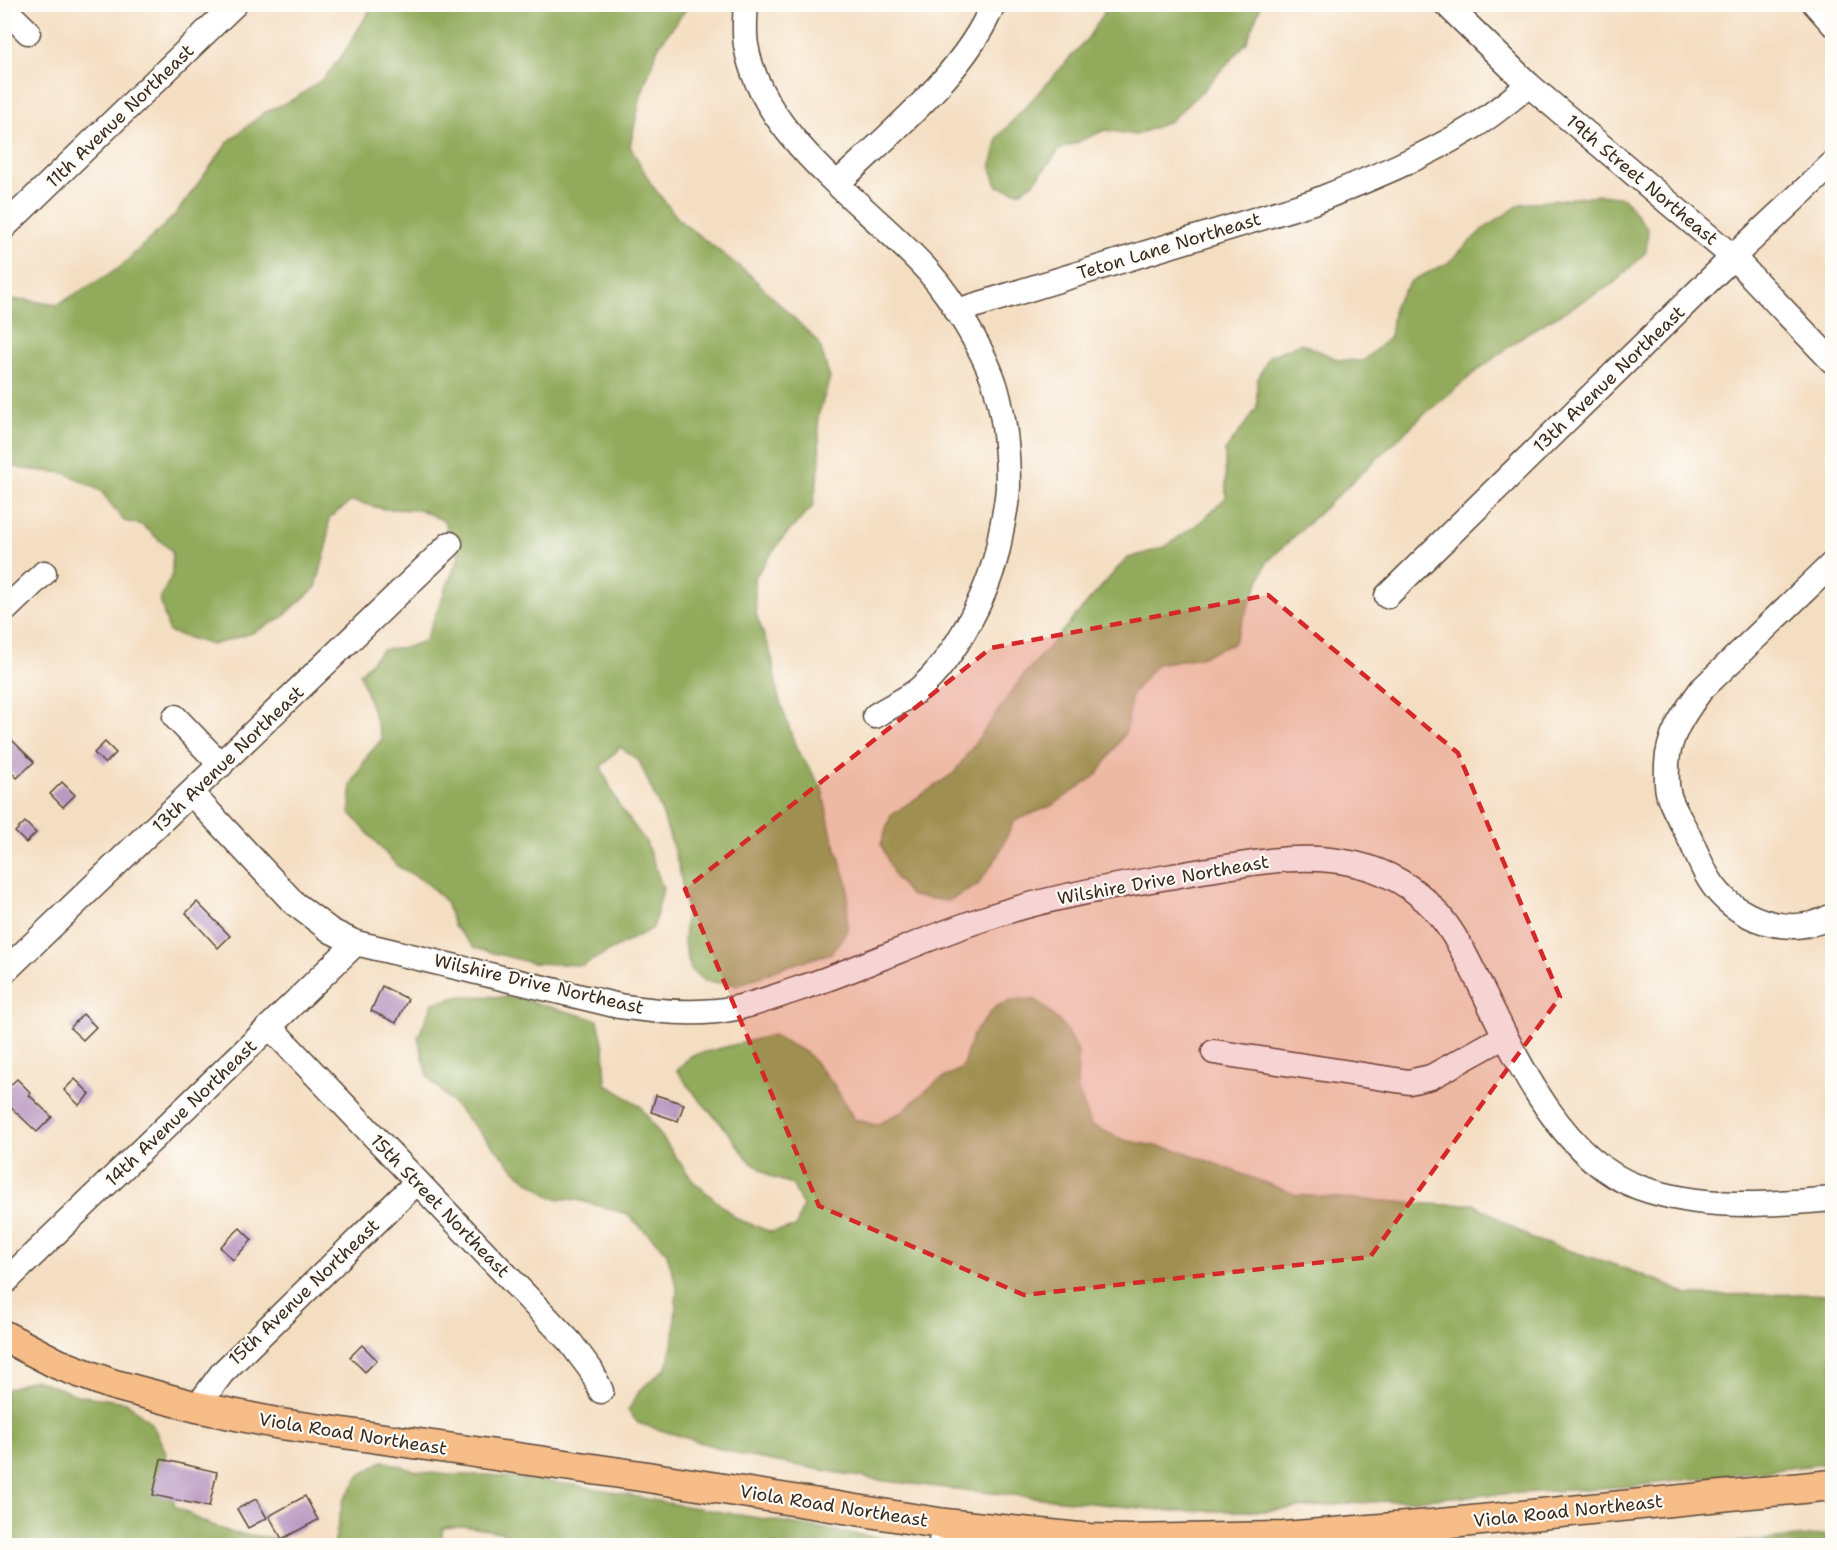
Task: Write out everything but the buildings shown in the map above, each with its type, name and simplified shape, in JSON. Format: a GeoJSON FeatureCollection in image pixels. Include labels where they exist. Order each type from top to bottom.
{"type":"FeatureCollection","features":[{"type":"Feature","properties":{"kind":"main road","name":"Viola Road Northeast"},"geometry":{"type":"LineString","coordinates":[[4,1336],[31,1351],[111,1384],[198,1407],[281,1424],[641,1476],[942,1534],[1024,1533],[1119,1540],[1284,1537],[1431,1525],[1833,1485]]}},
{"type":"Feature","properties":{"kind":"street","name":"11th Avenue Northeast"},"geometry":{"type":"LineString","coordinates":[[4,227],[235,4]]}},
{"type":"Feature","properties":{"kind":"street"},"geometry":{"type":"LineString","coordinates":[[746,4],[745,44],[753,74],[767,104],[786,133],[929,272],[957,311],[978,347],[995,387],[1005,437],[1008,489],[997,557],[967,627],[940,668],[917,691],[875,716]]}},
{"type":"Feature","properties":{"kind":"street"},"geometry":{"type":"LineString","coordinates":[[838,183],[927,98],[954,68],[975,38],[993,4]]}},
{"type":"Feature","properties":{"kind":"street","name":"19th Street Northeast"},"geometry":{"type":"LineString","coordinates":[[1446,4],[1529,85],[1733,257],[1833,361]]}},
{"type":"Feature","properties":{"kind":"street"},"geometry":{"type":"LineString","coordinates":[[1815,4],[1833,23]]}},
{"type":"Feature","properties":{"kind":"street"},"geometry":{"type":"LineString","coordinates":[[4,8],[28,33]]}},
{"type":"Feature","properties":{"kind":"street","name":"Teton Lane Northeast"},"geometry":{"type":"LineString","coordinates":[[957,311],[1313,202],[1441,146],[1475,126],[1529,85]]}},
{"type":"Feature","properties":{"kind":"street","name":"13th Avenue Northeast"},"geometry":{"type":"LineString","coordinates":[[1387,596],[1733,257],[1833,164]]}},
{"type":"Feature","properties":{"kind":"street","name":"13th Avenue Northeast"},"geometry":{"type":"LineString","coordinates":[[4,972],[450,544]]}},
{"type":"Feature","properties":{"kind":"street"},"geometry":{"type":"LineString","coordinates":[[1833,564],[1701,690],[1683,714],[1673,736],[1667,762],[1668,792],[1709,880],[1725,900],[1743,913],[1766,923],[1794,927],[1833,916]]}},
{"type":"Feature","properties":{"kind":"street"},"geometry":{"type":"LineString","coordinates":[[4,611],[44,573]]}},
{"type":"Feature","properties":{"kind":"street"},"geometry":{"type":"LineString","coordinates":[[175,717],[221,765]]}},
{"type":"Feature","properties":{"kind":"street"},"geometry":{"type":"LineString","coordinates":[[192,794],[294,903],[331,931],[356,943]]}},
{"type":"Feature","properties":{"kind":"street","name":"Wilshire Drive Northeast"},"geometry":{"type":"LineString","coordinates":[[356,943],[619,1006],[643,1010],[716,1011],[747,1006],[827,980],[985,918],[1036,902],[1075,893],[1264,861],[1329,859],[1359,865],[1392,877],[1414,891],[1434,909],[1471,967],[1505,1036],[1546,1107],[1573,1141],[1602,1168],[1635,1186],[1676,1198],[1755,1205],[1833,1199]]}},
{"type":"Feature","properties":{"kind":"street","name":"14th Avenue Northeast"},"geometry":{"type":"LineString","coordinates":[[4,1283],[356,943]]}},
{"type":"Feature","properties":{"kind":"street","name":"15th Street Northeast"},"geometry":{"type":"LineString","coordinates":[[270,1027],[570,1342],[591,1370],[601,1391]]}},
{"type":"Feature","properties":{"kind":"street"},"geometry":{"type":"LineString","coordinates":[[1214,1052],[1409,1082],[1431,1077],[1505,1036]]}},
{"type":"Feature","properties":{"kind":"street","name":"15th Avenue Northeast"},"geometry":{"type":"LineString","coordinates":[[198,1407],[222,1373],[417,1182]]}},
{"type":"Feature","properties":{"kind":"highlighted area"},"geometry":{"type":"Polygon","coordinates":[[[1268,595],[1458,753],[1560,997],[1370,1257],[1024,1295],[819,1206],[685,889],[991,648],[1268,595]]]}},
{"type":"Feature","properties":{"kind":"green space"},"geometry":{"type":"Polygon","coordinates":[[[373,5],[689,5],[658,47],[641,95],[630,146],[651,184],[679,220],[749,274],[819,343],[830,378],[818,416],[820,462],[813,506],[782,539],[754,578],[756,614],[772,658],[778,696],[797,750],[822,788],[831,832],[848,885],[847,931],[831,953],[787,966],[738,985],[705,981],[691,970],[684,944],[686,910],[679,867],[663,815],[639,761],[620,747],[601,767],[618,804],[646,842],[663,889],[653,928],[583,965],[532,963],[475,948],[454,926],[446,902],[426,882],[397,866],[350,813],[351,785],[368,755],[382,739],[360,674],[382,650],[407,647],[425,641],[459,556],[444,521],[421,510],[384,509],[352,501],[329,518],[327,546],[316,587],[280,619],[252,633],[212,645],[169,632],[160,599],[172,575],[172,551],[142,525],[124,521],[101,491],[66,473],[23,469],[5,463],[4,300],[27,300],[57,305],[118,269],[175,215],[229,141],[264,113],[296,98],[324,78],[342,56],[373,5]]]}},
{"type":"Feature","properties":{"kind":"green space"},"geometry":{"type":"Polygon","coordinates":[[[1109,5],[1261,5],[1247,42],[1203,90],[1170,121],[1136,135],[1105,130],[1059,150],[1034,183],[1019,192],[997,186],[991,168],[998,137],[1088,38],[1109,5]]]}},
{"type":"Feature","properties":{"kind":"green space"},"geometry":{"type":"Polygon","coordinates":[[[1600,195],[1624,198],[1648,230],[1646,252],[1613,284],[1527,333],[1473,374],[1420,418],[1267,562],[1233,644],[1200,657],[1157,664],[1132,694],[1126,731],[1098,774],[1053,805],[1014,821],[998,856],[977,886],[948,901],[911,896],[895,877],[881,844],[891,815],[954,773],[1022,677],[1126,559],[1165,547],[1200,522],[1226,498],[1225,451],[1257,408],[1257,381],[1269,356],[1301,343],[1339,360],[1363,361],[1390,337],[1394,305],[1411,281],[1448,263],[1482,230],[1521,204],[1600,195]]]}},
{"type":"Feature","properties":{"kind":"green space"},"geometry":{"type":"Polygon","coordinates":[[[462,996],[514,997],[598,1020],[604,1047],[606,1084],[640,1106],[693,1181],[737,1219],[771,1232],[796,1227],[803,1206],[792,1184],[771,1177],[748,1159],[677,1071],[690,1056],[773,1035],[807,1053],[834,1085],[854,1119],[876,1125],[901,1112],[936,1082],[962,1068],[973,1034],[996,1006],[1018,999],[1036,1000],[1063,1025],[1078,1052],[1077,1088],[1091,1125],[1124,1140],[1182,1151],[1297,1195],[1444,1205],[1474,1204],[1532,1239],[1612,1264],[1659,1281],[1687,1295],[1832,1294],[1832,1463],[1633,1486],[1264,1511],[1170,1511],[877,1480],[745,1456],[638,1423],[628,1411],[640,1390],[667,1367],[674,1336],[677,1287],[666,1251],[627,1214],[578,1200],[552,1198],[520,1175],[428,1077],[418,1037],[433,1003],[462,996]]]}},
{"type":"Feature","properties":{"kind":"green space"},"geometry":{"type":"Polygon","coordinates":[[[34,1379],[77,1395],[126,1402],[152,1424],[166,1452],[162,1476],[176,1507],[232,1533],[282,1539],[290,1545],[5,1546],[5,1390],[34,1379]]]}},
{"type":"Feature","properties":{"kind":"green space"},"geometry":{"type":"Polygon","coordinates":[[[383,1461],[416,1471],[448,1475],[490,1475],[582,1486],[667,1503],[886,1539],[893,1545],[640,1546],[606,1541],[584,1545],[530,1545],[500,1532],[463,1526],[443,1528],[440,1545],[334,1545],[343,1501],[360,1475],[383,1461]]]}},
{"type":"Feature","properties":{"kind":"green space"},"geometry":{"type":"Polygon","coordinates":[[[1832,1534],[1832,1545],[1706,1545],[1832,1534]]]}}]}
